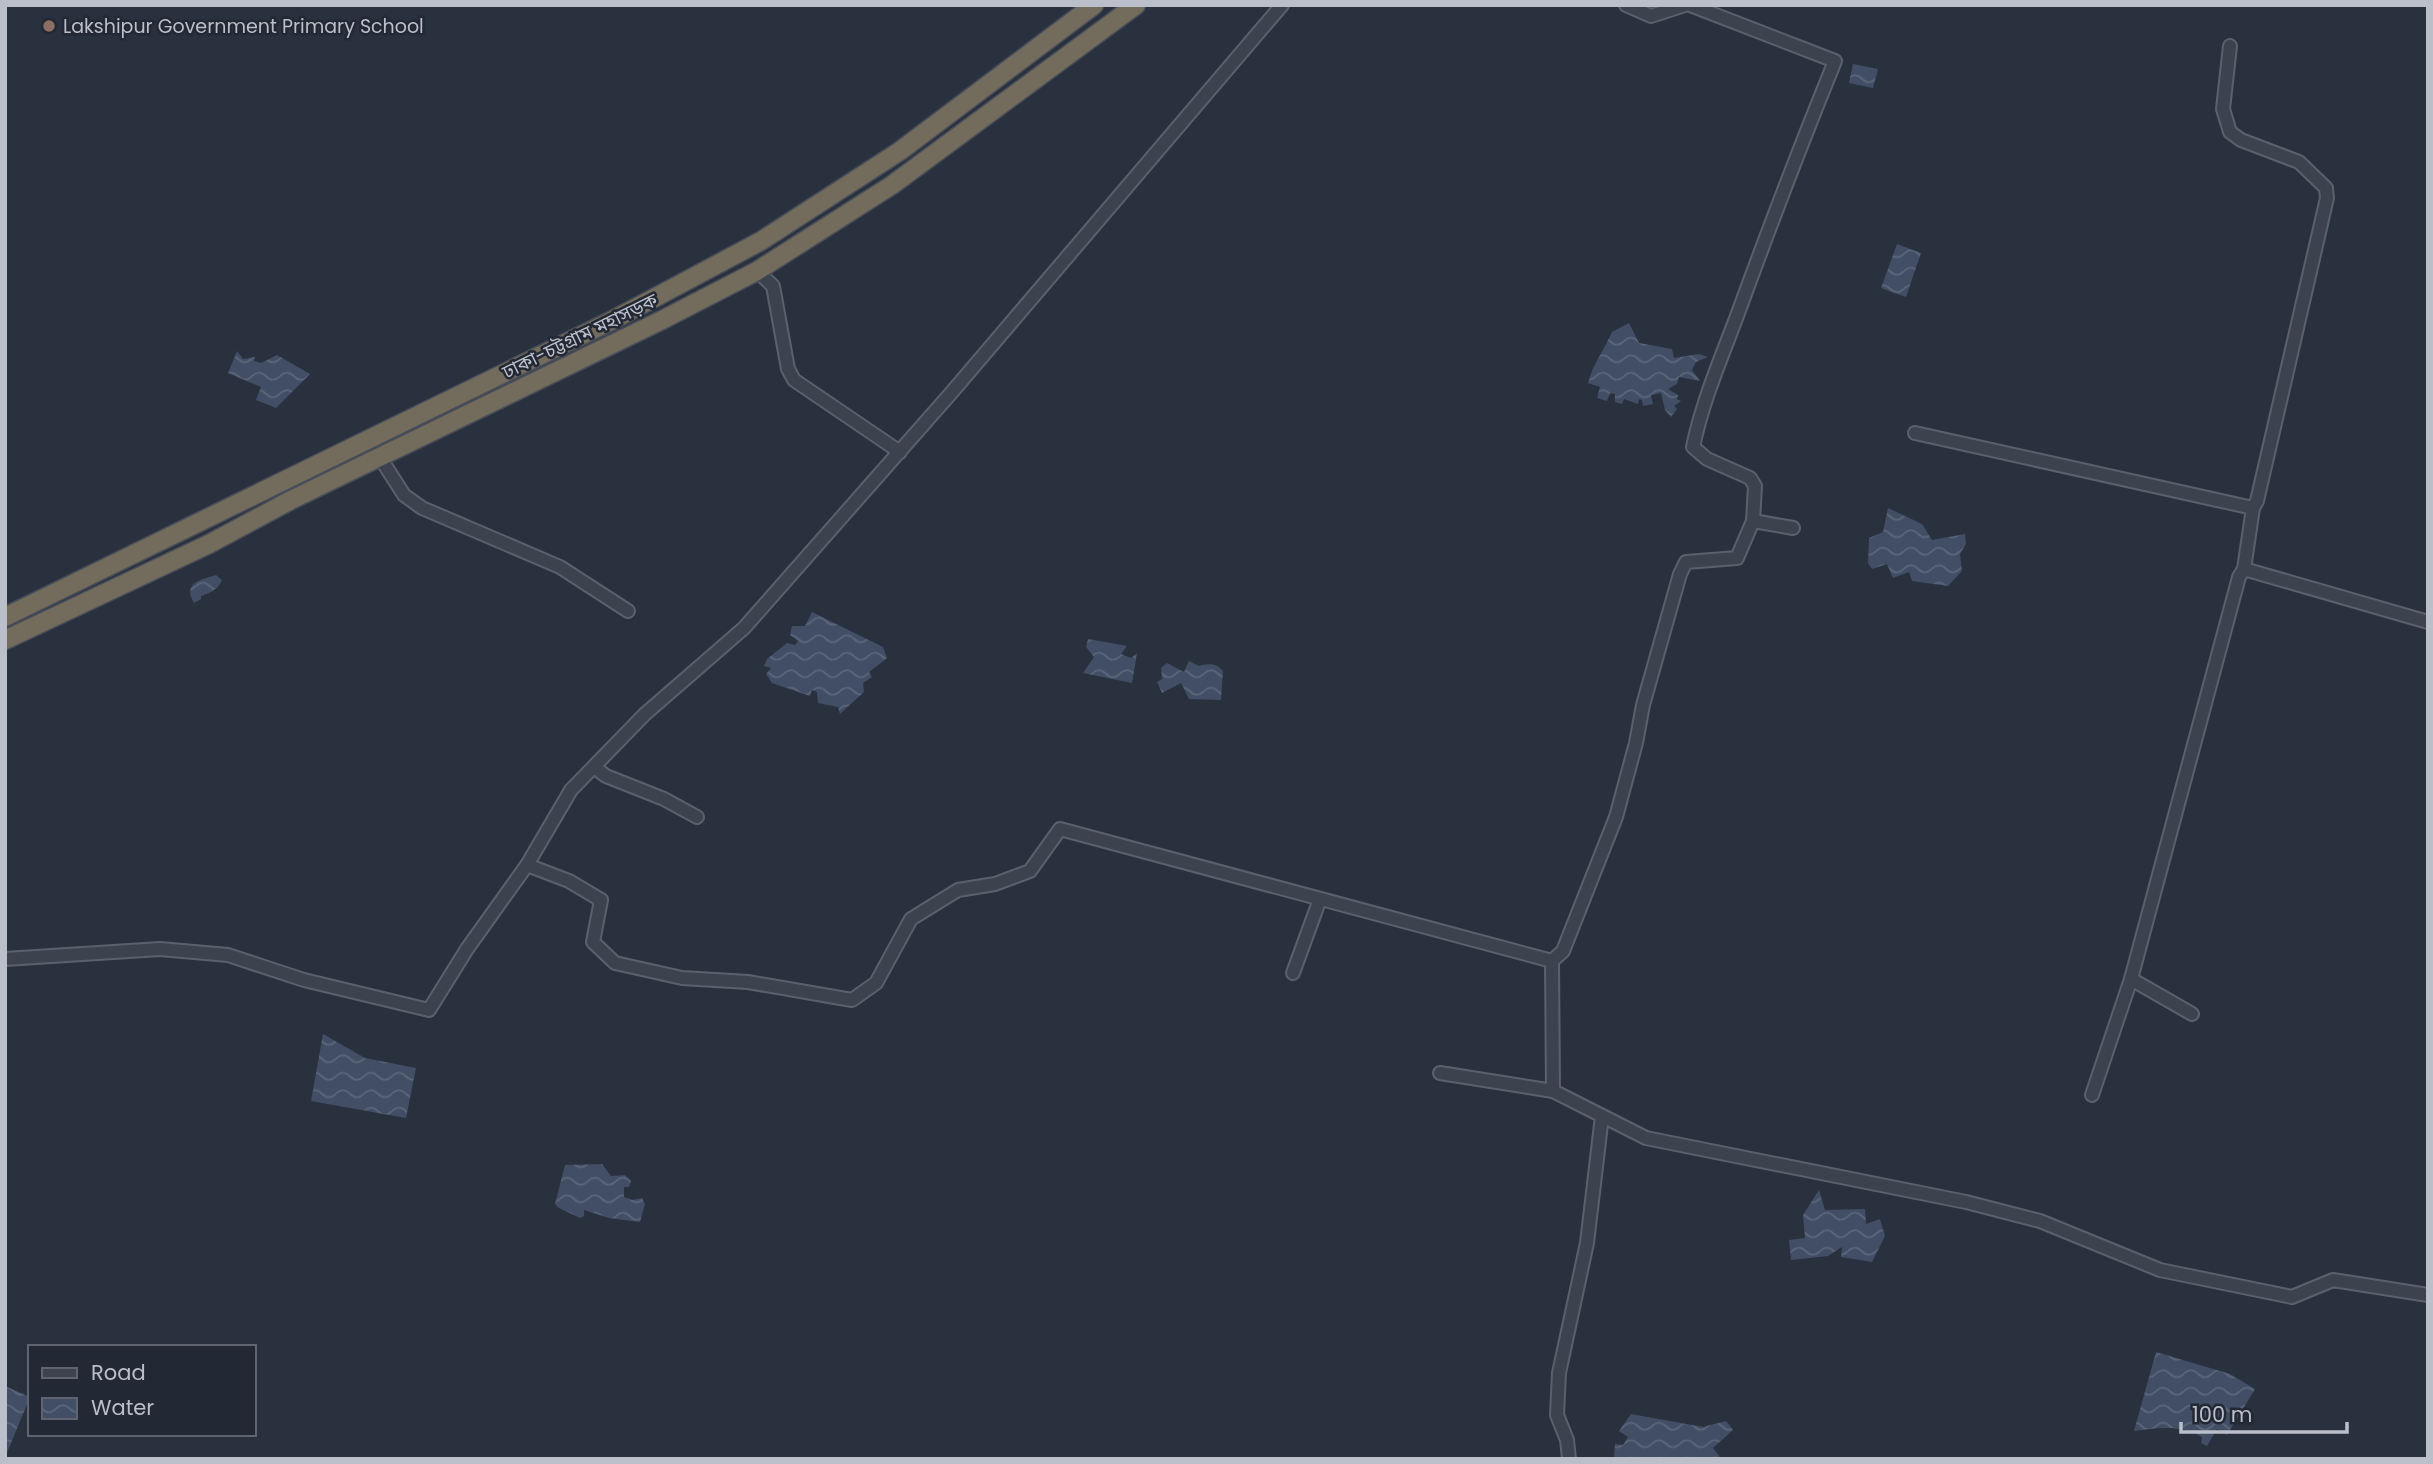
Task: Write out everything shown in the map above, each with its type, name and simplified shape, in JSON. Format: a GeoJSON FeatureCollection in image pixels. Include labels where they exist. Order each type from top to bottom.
{"type":"FeatureCollection","features":[{"type":"Feature","properties":{"kind":"highway","name":"ঢাকা-চট্টগ্রাম মহাসড়ক"},"geometry":{"type":"LineString","coordinates":[[5,617],[611,321],[761,241],[900,150],[1094,5]]}},
{"type":"Feature","properties":{"kind":"highway","name":"ঢাকা-চট্টগ্রাম মহাসড়ক"},"geometry":{"type":"LineString","coordinates":[[5,640],[209,544],[379,456],[662,320],[757,271],[892,185],[1136,5]]}},
{"type":"Feature","properties":{"kind":"street"},"geometry":{"type":"LineString","coordinates":[[5,959],[160,949],[228,955],[304,980],[429,1010],[467,949],[527,865],[571,790],[645,714],[744,628],[900,452],[1282,5]]}},
{"type":"Feature","properties":{"kind":"street"},"geometry":{"type":"LineString","coordinates":[[1553,1091],[1552,961],[1563,951],[1616,817],[1636,743],[1643,705],[1680,574],[1685,562],[1737,558],[1753,522],[1755,486],[1750,478],[1707,459],[1693,447],[1703,407],[1801,143],[1835,61],[1687,5],[1651,16],[1626,5]]}},
{"type":"Feature","properties":{"kind":"street"},"geometry":{"type":"LineString","coordinates":[[2092,1096],[2131,979],[2239,577],[2244,569],[2253,508],[2260,488],[2327,198],[2326,188],[2299,162],[2241,140],[2230,132],[2223,108],[2230,46]]}},
{"type":"Feature","properties":{"kind":"street"},"geometry":{"type":"LineString","coordinates":[[757,271],[773,286],[788,369],[794,380],[900,452]]}},
{"type":"Feature","properties":{"kind":"street"},"geometry":{"type":"LineString","coordinates":[[1915,433],[2253,508]]}},
{"type":"Feature","properties":{"kind":"street"},"geometry":{"type":"LineString","coordinates":[[379,456],[404,495],[422,508],[559,567],[628,611]]}},
{"type":"Feature","properties":{"kind":"street"},"geometry":{"type":"LineString","coordinates":[[1753,522],[1793,528]]}},
{"type":"Feature","properties":{"kind":"street"},"geometry":{"type":"LineString","coordinates":[[2244,569],[2428,622]]}},
{"type":"Feature","properties":{"kind":"street"},"geometry":{"type":"LineString","coordinates":[[594,767],[606,776],[664,799],[697,817]]}},
{"type":"Feature","properties":{"kind":"street"},"geometry":{"type":"LineString","coordinates":[[527,865],[569,881],[601,900],[593,942],[615,963],[682,978],[748,982],[852,1000],[876,983],[911,919],[958,890],[995,884],[1030,871],[1060,829],[1552,961]]}},
{"type":"Feature","properties":{"kind":"street"},"geometry":{"type":"LineString","coordinates":[[1293,973],[1320,899]]}},
{"type":"Feature","properties":{"kind":"street"},"geometry":{"type":"LineString","coordinates":[[2131,979],[2192,1014]]}},
{"type":"Feature","properties":{"kind":"street"},"geometry":{"type":"LineString","coordinates":[[1440,1073],[1553,1091],[1646,1138],[1966,1202],[2040,1221],[2160,1270],[2292,1297],[2333,1280],[2428,1295]]}},
{"type":"Feature","properties":{"kind":"street"},"geometry":{"type":"LineString","coordinates":[[1569,1459],[1567,1440],[1558,1415],[1559,1373],[1587,1243],[1602,1116]]}},
{"type":"Feature","properties":{"kind":"water"},"geometry":{"type":"Polygon","coordinates":[[[1853,64],[1878,69],[1873,88],[1849,83],[1853,64]]]}},
{"type":"Feature","properties":{"kind":"water"},"geometry":{"type":"Polygon","coordinates":[[[1897,244],[1921,253],[1906,297],[1881,288],[1897,244]]]}},
{"type":"Feature","properties":{"kind":"water"},"geometry":{"type":"Polygon","coordinates":[[[1629,323],[1639,343],[1672,349],[1674,358],[1699,354],[1708,357],[1696,362],[1692,370],[1700,381],[1679,377],[1677,384],[1668,389],[1678,395],[1677,399],[1681,401],[1674,406],[1677,409],[1671,417],[1665,410],[1661,393],[1651,395],[1653,404],[1643,406],[1642,400],[1639,399],[1638,404],[1624,399],[1622,404],[1615,402],[1615,394],[1610,393],[1607,401],[1597,398],[1600,387],[1588,383],[1612,332],[1629,323]]]}},
{"type":"Feature","properties":{"kind":"water"},"geometry":{"type":"Polygon","coordinates":[[[237,351],[243,359],[255,357],[254,361],[261,363],[277,355],[310,374],[276,408],[256,400],[261,387],[228,373],[237,351]]]}},
{"type":"Feature","properties":{"kind":"water"},"geometry":{"type":"Polygon","coordinates":[[[1888,508],[1922,524],[1932,540],[1965,534],[1966,544],[1960,554],[1962,571],[1948,586],[1912,581],[1909,572],[1893,578],[1887,564],[1872,569],[1868,563],[1869,538],[1883,532],[1888,508]]]}},
{"type":"Feature","properties":{"kind":"water"},"geometry":{"type":"Polygon","coordinates":[[[216,575],[222,580],[218,586],[194,603],[191,587],[216,575]]]}},
{"type":"Feature","properties":{"kind":"water"},"geometry":{"type":"Polygon","coordinates":[[[812,612],[883,647],[887,658],[869,672],[872,677],[863,683],[864,692],[840,714],[838,707],[818,703],[817,692],[812,690],[810,696],[772,683],[766,674],[771,668],[764,666],[767,659],[787,643],[795,645],[798,641],[790,635],[792,626],[805,626],[812,612]]]}},
{"type":"Feature","properties":{"kind":"water"},"geometry":{"type":"Polygon","coordinates":[[[1088,639],[1127,646],[1121,654],[1131,658],[1137,653],[1132,683],[1083,673],[1094,657],[1086,647],[1088,639]]]}},
{"type":"Feature","properties":{"kind":"water"},"geometry":{"type":"Polygon","coordinates":[[[1189,661],[1199,666],[1209,664],[1221,668],[1221,700],[1189,699],[1181,683],[1162,693],[1157,682],[1162,679],[1161,668],[1167,663],[1184,672],[1189,661]]]}},
{"type":"Feature","properties":{"kind":"water"},"geometry":{"type":"Polygon","coordinates":[[[323,1034],[365,1058],[416,1068],[406,1118],[311,1101],[323,1034]]]}},
{"type":"Feature","properties":{"kind":"water"},"geometry":{"type":"Polygon","coordinates":[[[602,1164],[611,1176],[625,1175],[631,1181],[629,1187],[624,1187],[624,1197],[632,1200],[642,1198],[645,1204],[640,1222],[609,1218],[584,1210],[584,1216],[580,1218],[555,1204],[565,1165],[602,1164]]]}},
{"type":"Feature","properties":{"kind":"water"},"geometry":{"type":"Polygon","coordinates":[[[1819,1190],[1825,1210],[1865,1209],[1866,1224],[1880,1219],[1885,1236],[1872,1262],[1841,1257],[1842,1247],[1828,1256],[1791,1260],[1789,1240],[1805,1238],[1803,1215],[1819,1190]]]}},
{"type":"Feature","properties":{"kind":"water"},"geometry":{"type":"Polygon","coordinates":[[[2156,1352],[2230,1374],[2255,1389],[2227,1435],[2217,1429],[2207,1446],[2201,1443],[2202,1437],[2186,1430],[2169,1428],[2134,1431],[2156,1352]]]}},
{"type":"Feature","properties":{"kind":"water"},"geometry":{"type":"Polygon","coordinates":[[[5,1386],[28,1396],[28,1402],[5,1455],[5,1386]]]}},
{"type":"Feature","properties":{"kind":"water"},"geometry":{"type":"Polygon","coordinates":[[[1631,1414],[1703,1427],[1726,1421],[1733,1430],[1713,1448],[1720,1457],[1718,1459],[1614,1459],[1615,1444],[1623,1445],[1628,1437],[1619,1431],[1631,1414]]]}},
{"type":"Feature","properties":{"kind":"place","name":"Lakshipur Government Primary School"},"geometry":{"type":"Point","coordinates":[49,26]}}]}
